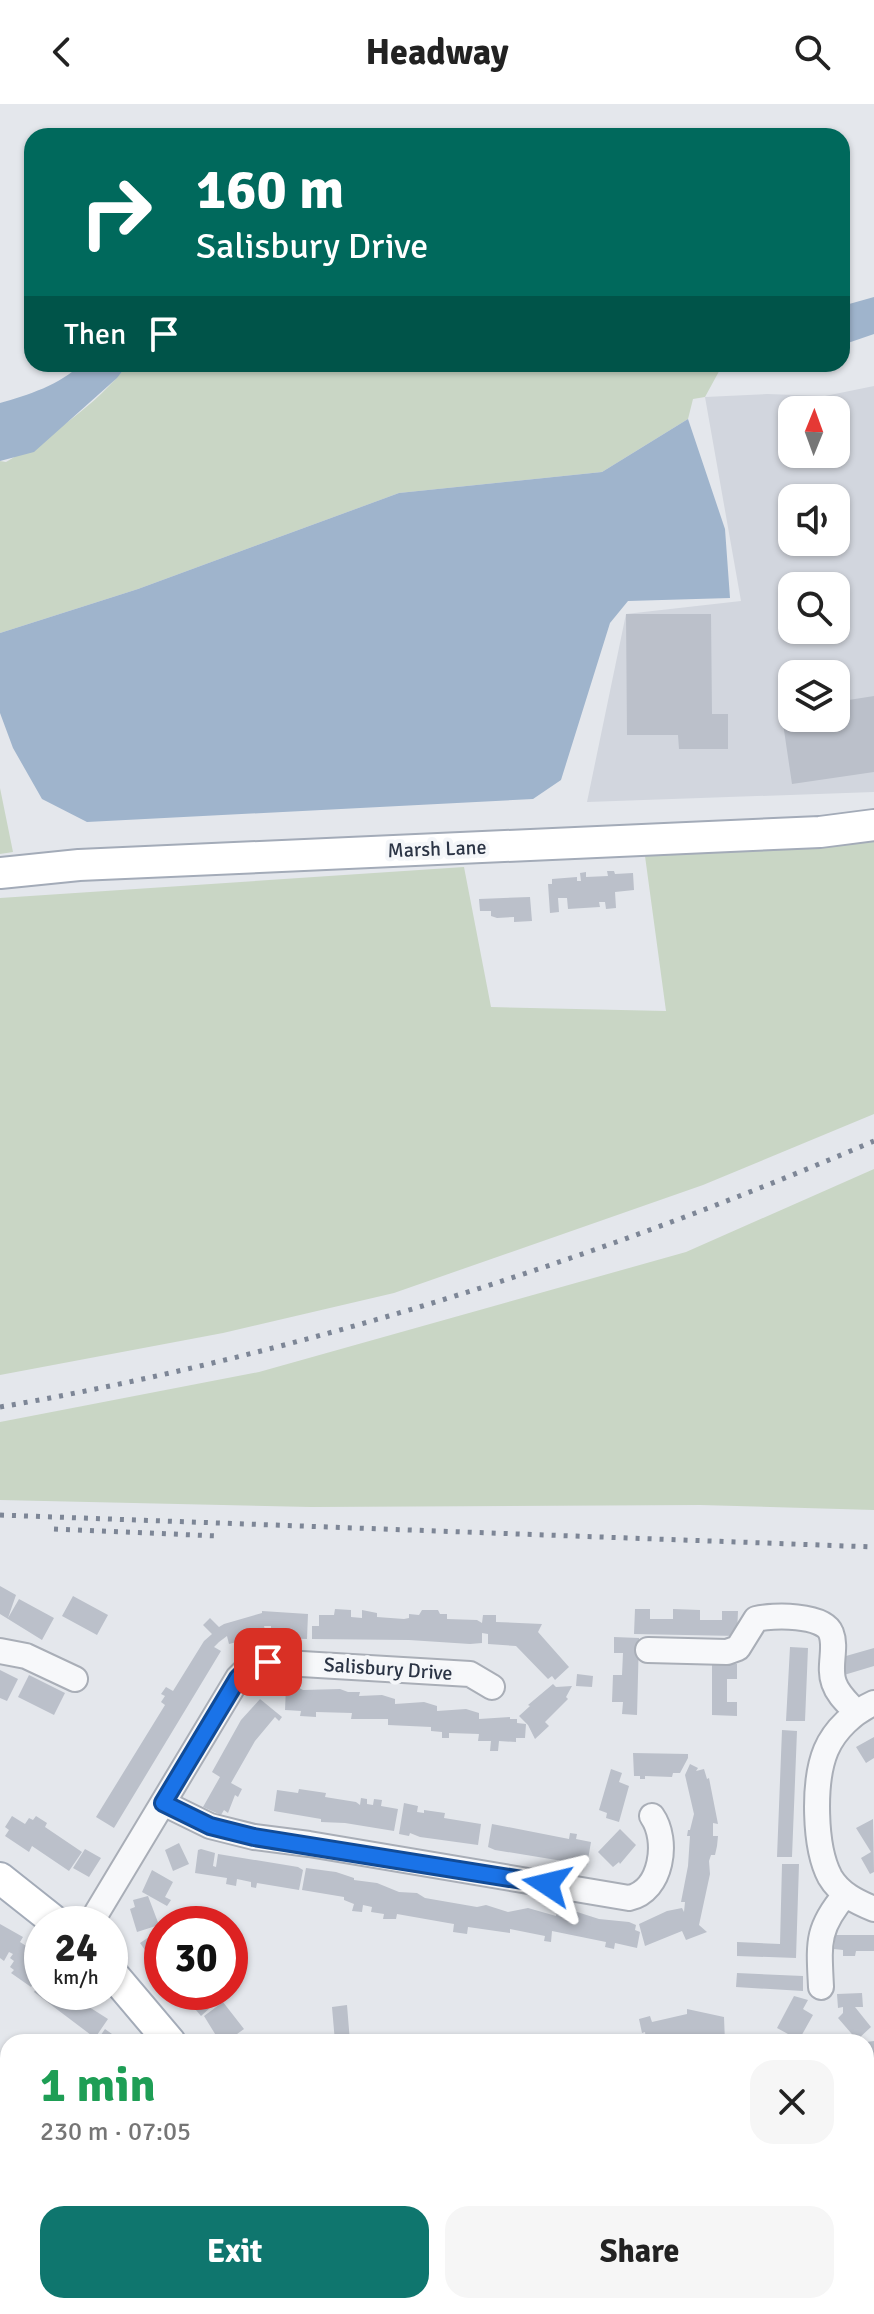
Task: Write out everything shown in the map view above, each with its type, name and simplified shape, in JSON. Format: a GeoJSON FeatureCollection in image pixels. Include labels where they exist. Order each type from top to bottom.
{"type":"FeatureCollection","features":[{"type":"Feature","properties":{"kind":"main road","name":"Marsh Lane"},"geometry":{"type":"LineString","coordinates":[[0,873],[79,865],[820,832],[874,825]]}},
{"type":"Feature","properties":{"kind":"main road"},"geometry":{"type":"LineString","coordinates":[[0,1878],[35,1906]]}},
{"type":"Feature","properties":{"kind":"main road"},"geometry":{"type":"LineString","coordinates":[[128,1992],[163,2034]]}},
{"type":"Feature","properties":{"kind":"street"},"geometry":{"type":"LineString","coordinates":[[648,1650],[727,1652],[738,1648],[756,1619],[766,1617],[813,1619],[825,1624],[832,1634],[832,1680],[839,1693],[865,1708],[828,1746],[820,1773],[817,1817],[821,1852],[831,1878],[845,1895],[874,1909]]}},
{"type":"Feature","properties":{"kind":"street"},"geometry":{"type":"LineString","coordinates":[[0,1651],[26,1656],[75,1679]]}},
{"type":"Feature","properties":{"kind":"street","name":"Salisbury Drive"},"geometry":{"type":"LineString","coordinates":[[101,1906],[238,1678],[249,1667],[268,1662],[470,1674],[492,1687]]}},
{"type":"Feature","properties":{"kind":"street"},"geometry":{"type":"LineString","coordinates":[[163,1803],[210,1826],[254,1837],[629,1898],[645,1892],[658,1875],[659,1824],[652,1816]]}},
{"type":"Feature","properties":{"kind":"street"},"geometry":{"type":"LineString","coordinates":[[821,1987],[819,1956],[822,1934],[827,1917],[845,1895]]}},
{"type":"Feature","properties":{"kind":"shaded area"},"geometry":{"type":"Polygon","coordinates":[[[874,386],[874,792],[587,802],[626,614],[741,601],[705,397],[767,394],[825,396],[874,386]]]}},
{"type":"Feature","properties":{"kind":"green space"},"geometry":{"type":"Polygon","coordinates":[[[121,372],[719,372],[705,397],[693,399],[688,419],[602,472],[399,493],[138,589],[0,633],[0,461],[6,462],[72,419],[121,372]]]}},
{"type":"Feature","properties":{"kind":"green space"},"geometry":{"type":"Polygon","coordinates":[[[0,788],[13,852],[0,854],[0,788]]]}},
{"type":"Feature","properties":{"kind":"green space"},"geometry":{"type":"Polygon","coordinates":[[[874,842],[874,1114],[703,1185],[394,1293],[223,1333],[0,1375],[0,898],[464,867],[491,1007],[666,1011],[645,856],[874,842]]]}},
{"type":"Feature","properties":{"kind":"green space"},"geometry":{"type":"Polygon","coordinates":[[[874,1169],[874,1510],[700,1505],[311,1507],[0,1500],[0,1422],[259,1372],[686,1252],[874,1169]]]}},
{"type":"Feature","properties":{"kind":"water"},"geometry":{"type":"Polygon","coordinates":[[[874,297],[874,334],[850,342],[850,304],[874,297]]]}},
{"type":"Feature","properties":{"kind":"water"},"geometry":{"type":"Polygon","coordinates":[[[71,372],[122,372],[34,452],[0,461],[0,403],[54,383],[71,372]]]}},
{"type":"Feature","properties":{"kind":"water"},"geometry":{"type":"Polygon","coordinates":[[[688,419],[725,529],[730,598],[628,601],[610,623],[561,780],[533,799],[87,822],[42,799],[13,748],[0,713],[0,633],[138,589],[399,493],[602,472],[688,419]]]}},
{"type":"Feature","properties":{"kind":"building"},"geometry":{"type":"Polygon","coordinates":[[[626,614],[711,614],[712,714],[728,714],[728,749],[679,749],[678,735],[627,735],[626,614]]]}},
{"type":"Feature","properties":{"kind":"building"},"geometry":{"type":"Polygon","coordinates":[[[874,696],[874,772],[792,784],[784,732],[850,732],[850,700],[874,696]]]}},
{"type":"Feature","properties":{"kind":"building"},"geometry":{"type":"Polygon","coordinates":[[[607,871],[633,873],[634,890],[615,892],[616,908],[606,909],[605,902],[599,902],[600,907],[568,909],[567,898],[558,898],[559,912],[550,913],[548,884],[552,884],[552,879],[577,877],[577,881],[581,881],[580,873],[586,872],[586,877],[608,876],[607,871]]]}},
{"type":"Feature","properties":{"kind":"building"},"geometry":{"type":"Polygon","coordinates":[[[530,897],[532,921],[514,922],[514,917],[497,918],[491,916],[491,911],[480,911],[479,899],[530,897]]]}},
{"type":"Feature","properties":{"kind":"building"},"geometry":{"type":"Polygon","coordinates":[[[0,1586],[16,1595],[8,1618],[19,1599],[54,1618],[42,1640],[0,1614],[0,1586]]]}},
{"type":"Feature","properties":{"kind":"building"},"geometry":{"type":"Polygon","coordinates":[[[73,1596],[108,1615],[97,1635],[62,1616],[73,1596]]]}},
{"type":"Feature","properties":{"kind":"building"},"geometry":{"type":"Polygon","coordinates":[[[335,1609],[351,1610],[351,1617],[362,1618],[362,1610],[377,1613],[377,1617],[404,1619],[409,1618],[409,1614],[419,1615],[422,1610],[438,1610],[440,1614],[447,1614],[447,1619],[477,1620],[482,1623],[483,1615],[496,1615],[496,1622],[542,1624],[538,1632],[569,1667],[555,1680],[552,1676],[548,1679],[516,1646],[488,1644],[488,1634],[482,1633],[482,1643],[470,1644],[312,1639],[312,1626],[319,1626],[319,1615],[334,1615],[335,1609]]]}},
{"type":"Feature","properties":{"kind":"building"},"geometry":{"type":"Polygon","coordinates":[[[635,1609],[650,1609],[650,1619],[673,1619],[673,1609],[700,1610],[700,1620],[722,1620],[722,1611],[738,1611],[737,1636],[634,1634],[635,1609]]]}},
{"type":"Feature","properties":{"kind":"building"},"geometry":{"type":"Polygon","coordinates":[[[262,1611],[308,1614],[307,1639],[278,1638],[278,1635],[271,1635],[271,1626],[264,1626],[265,1630],[259,1631],[260,1636],[229,1644],[227,1636],[219,1642],[214,1647],[221,1651],[114,1828],[96,1817],[165,1705],[161,1702],[165,1696],[161,1694],[166,1687],[173,1691],[204,1641],[212,1634],[203,1625],[210,1618],[219,1627],[262,1611]]]}},
{"type":"Feature","properties":{"kind":"building"},"geometry":{"type":"Polygon","coordinates":[[[614,1637],[639,1638],[637,1715],[622,1714],[623,1702],[612,1702],[613,1675],[622,1675],[623,1653],[614,1653],[614,1637]]]}},
{"type":"Feature","properties":{"kind":"building"},"geometry":{"type":"Polygon","coordinates":[[[790,1647],[808,1648],[805,1721],[786,1721],[790,1647]]]}},
{"type":"Feature","properties":{"kind":"building"},"geometry":{"type":"Polygon","coordinates":[[[874,1648],[874,1666],[844,1675],[839,1658],[874,1648]]]}},
{"type":"Feature","properties":{"kind":"building"},"geometry":{"type":"Polygon","coordinates":[[[712,1664],[737,1664],[737,1679],[727,1679],[727,1702],[737,1702],[737,1716],[712,1715],[712,1664]]]}},
{"type":"Feature","properties":{"kind":"building"},"geometry":{"type":"Polygon","coordinates":[[[0,1670],[18,1679],[7,1701],[0,1698],[0,1670]]]}},
{"type":"Feature","properties":{"kind":"building"},"geometry":{"type":"Polygon","coordinates":[[[577,1674],[593,1676],[592,1687],[576,1686],[577,1674]]]}},
{"type":"Feature","properties":{"kind":"building"},"geometry":{"type":"Polygon","coordinates":[[[29,1675],[65,1693],[54,1715],[18,1697],[29,1675]]]}},
{"type":"Feature","properties":{"kind":"building"},"geometry":{"type":"Polygon","coordinates":[[[553,1684],[556,1687],[572,1686],[566,1697],[568,1699],[545,1722],[549,1726],[535,1739],[519,1716],[553,1684]]]}},
{"type":"Feature","properties":{"kind":"building"},"geometry":{"type":"Polygon","coordinates":[[[286,1686],[303,1690],[340,1689],[360,1692],[359,1696],[382,1695],[395,1699],[395,1704],[424,1702],[437,1706],[437,1711],[466,1709],[479,1713],[479,1719],[510,1717],[517,1719],[517,1723],[526,1724],[525,1738],[516,1738],[516,1742],[499,1741],[498,1751],[490,1751],[491,1741],[478,1741],[479,1734],[449,1733],[449,1738],[442,1738],[442,1732],[431,1731],[431,1727],[388,1725],[388,1719],[351,1719],[352,1713],[316,1712],[316,1717],[300,1716],[301,1711],[285,1710],[286,1686]]]}},
{"type":"Feature","properties":{"kind":"building"},"geometry":{"type":"Polygon","coordinates":[[[260,1699],[282,1717],[279,1721],[275,1717],[255,1741],[231,1783],[242,1789],[238,1797],[235,1795],[228,1813],[224,1810],[221,1815],[203,1807],[220,1777],[212,1772],[241,1720],[260,1699]]]}},
{"type":"Feature","properties":{"kind":"building"},"geometry":{"type":"Polygon","coordinates":[[[782,1730],[797,1731],[792,1857],[777,1857],[782,1730]]]}},
{"type":"Feature","properties":{"kind":"building"},"geometry":{"type":"Polygon","coordinates":[[[874,1737],[874,1758],[866,1763],[856,1747],[874,1737]]]}},
{"type":"Feature","properties":{"kind":"building"},"geometry":{"type":"Polygon","coordinates":[[[633,1753],[688,1754],[688,1758],[680,1773],[673,1773],[672,1777],[645,1776],[645,1779],[640,1779],[640,1776],[634,1776],[633,1753]]]}},
{"type":"Feature","properties":{"kind":"building"},"geometry":{"type":"Polygon","coordinates":[[[690,1764],[698,1768],[696,1771],[704,1769],[709,1778],[718,1824],[713,1823],[713,1836],[718,1836],[717,1846],[715,1855],[711,1855],[709,1861],[710,1874],[699,1925],[707,1932],[686,1940],[682,1931],[645,1946],[639,1924],[667,1911],[682,1908],[684,1912],[685,1902],[681,1902],[688,1866],[690,1836],[687,1836],[694,1814],[685,1775],[690,1764]]]}},
{"type":"Feature","properties":{"kind":"building"},"geometry":{"type":"Polygon","coordinates":[[[611,1769],[622,1773],[619,1782],[629,1786],[619,1822],[606,1818],[607,1813],[599,1810],[611,1769]]]}},
{"type":"Feature","properties":{"kind":"building"},"geometry":{"type":"Polygon","coordinates":[[[299,1789],[326,1793],[325,1797],[360,1805],[361,1798],[373,1805],[374,1799],[382,1800],[381,1806],[398,1809],[394,1831],[321,1822],[321,1819],[274,1811],[277,1790],[298,1793],[299,1789]]]}},
{"type":"Feature","properties":{"kind":"building"},"geometry":{"type":"Polygon","coordinates":[[[404,1803],[418,1806],[417,1812],[445,1813],[444,1818],[481,1824],[478,1845],[410,1833],[409,1836],[399,1834],[404,1803]]]}},
{"type":"Feature","properties":{"kind":"building"},"geometry":{"type":"Polygon","coordinates":[[[12,1816],[25,1824],[29,1818],[33,1820],[36,1816],[47,1823],[45,1827],[82,1852],[69,1871],[32,1846],[29,1852],[5,1836],[9,1830],[5,1827],[12,1816]]]}},
{"type":"Feature","properties":{"kind":"building"},"geometry":{"type":"Polygon","coordinates":[[[873,1819],[874,1872],[870,1874],[861,1858],[871,1852],[856,1828],[873,1819]]]}},
{"type":"Feature","properties":{"kind":"building"},"geometry":{"type":"Polygon","coordinates":[[[492,1824],[569,1839],[570,1833],[577,1834],[576,1839],[591,1842],[587,1865],[488,1847],[492,1824]]]}},
{"type":"Feature","properties":{"kind":"building"},"geometry":{"type":"Polygon","coordinates":[[[620,1829],[636,1845],[620,1864],[613,1867],[598,1852],[620,1829]]]}},
{"type":"Feature","properties":{"kind":"building"},"geometry":{"type":"Polygon","coordinates":[[[179,1843],[189,1864],[173,1871],[165,1850],[179,1843]]]}},
{"type":"Feature","properties":{"kind":"building"},"geometry":{"type":"Polygon","coordinates":[[[85,1849],[101,1858],[89,1877],[73,1868],[85,1849]]]}},
{"type":"Feature","properties":{"kind":"building"},"geometry":{"type":"Polygon","coordinates":[[[198,1850],[215,1853],[213,1866],[216,1867],[218,1854],[298,1867],[303,1870],[299,1890],[257,1883],[256,1888],[251,1887],[251,1882],[237,1879],[236,1886],[226,1884],[227,1878],[195,1873],[198,1850]]]}},
{"type":"Feature","properties":{"kind":"building"},"geometry":{"type":"Polygon","coordinates":[[[782,1864],[799,1864],[796,1958],[737,1956],[737,1942],[780,1944],[782,1864]]]}},
{"type":"Feature","properties":{"kind":"building"},"geometry":{"type":"Polygon","coordinates":[[[306,1868],[336,1872],[354,1880],[377,1883],[399,1892],[417,1893],[425,1898],[477,1907],[486,1905],[508,1912],[528,1908],[556,1916],[557,1911],[571,1910],[599,1919],[629,1922],[636,1925],[635,1930],[640,1932],[637,1948],[615,1943],[614,1949],[605,1947],[606,1942],[552,1931],[551,1942],[544,1941],[545,1936],[510,1929],[510,1933],[468,1927],[467,1934],[453,1932],[454,1924],[397,1914],[396,1919],[383,1919],[384,1914],[371,1912],[372,1907],[363,1905],[362,1912],[352,1911],[354,1904],[344,1900],[344,1897],[302,1890],[306,1868]]]}},
{"type":"Feature","properties":{"kind":"building"},"geometry":{"type":"Polygon","coordinates":[[[152,1870],[173,1882],[165,1897],[171,1900],[167,1906],[142,1892],[152,1870]]]}},
{"type":"Feature","properties":{"kind":"building"},"geometry":{"type":"Polygon","coordinates":[[[148,1896],[152,1906],[144,1906],[144,1930],[137,1932],[130,1909],[135,1907],[133,1900],[148,1896]]]}},
{"type":"Feature","properties":{"kind":"building"},"geometry":{"type":"Polygon","coordinates":[[[0,1924],[23,1937],[20,1942],[24,1945],[24,1982],[11,1973],[14,1970],[10,1967],[14,1961],[10,1958],[13,1954],[9,1952],[4,1961],[0,1958],[0,1924]]]}},
{"type":"Feature","properties":{"kind":"building"},"geometry":{"type":"Polygon","coordinates":[[[835,1935],[874,1935],[874,1951],[856,1951],[855,1956],[843,1956],[843,1950],[834,1949],[835,1935]]]}},
{"type":"Feature","properties":{"kind":"building"},"geometry":{"type":"Polygon","coordinates":[[[737,1973],[803,1976],[803,1991],[736,1987],[737,1973]]]}},
{"type":"Feature","properties":{"kind":"building"},"geometry":{"type":"Polygon","coordinates":[[[862,1993],[863,2007],[855,2007],[871,2027],[863,2034],[852,2034],[838,2018],[843,2013],[843,2007],[838,2008],[837,1994],[862,1993]]]}},
{"type":"Feature","properties":{"kind":"building"},"geometry":{"type":"Polygon","coordinates":[[[794,1996],[808,2000],[803,2009],[813,2015],[802,2034],[788,2034],[777,2028],[794,1996]]]}},
{"type":"Feature","properties":{"kind":"building"},"geometry":{"type":"Polygon","coordinates":[[[347,2005],[349,2034],[334,2034],[332,2007],[347,2005]]]}},
{"type":"Feature","properties":{"kind":"building"},"geometry":{"type":"Polygon","coordinates":[[[687,2009],[724,2017],[725,2034],[642,2033],[639,2019],[650,2016],[652,2022],[687,2014],[687,2009]]]}},
{"type":"Feature","properties":{"kind":"building"},"geometry":{"type":"Polygon","coordinates":[[[58,2010],[94,2010],[108,2019],[98,2034],[90,2034],[58,2010]]]}},
{"type":"Feature","properties":{"kind":"building"},"geometry":{"type":"Polygon","coordinates":[[[212,2010],[229,2010],[244,2029],[237,2034],[215,2034],[204,2016],[212,2010]]]}},
{"type":"Feature","properties":{"kind":"railway"},"geometry":{"type":"LineString","coordinates":[[0,1407],[112,1386],[224,1360],[445,1299],[662,1225],[874,1141]]}},
{"type":"Feature","properties":{"kind":"railway"},"geometry":{"type":"LineString","coordinates":[[0,1515],[874,1547]]}},
{"type":"Feature","properties":{"kind":"railway"},"geometry":{"type":"LineString","coordinates":[[54,1529],[218,1536]]}},
{"type":"Feature","properties":{"kind":"route"},"geometry":{"type":"LineString","coordinates":[[268,1662],[243,1671],[163,1803],[210,1826],[254,1837],[547,1884]]}}]}
